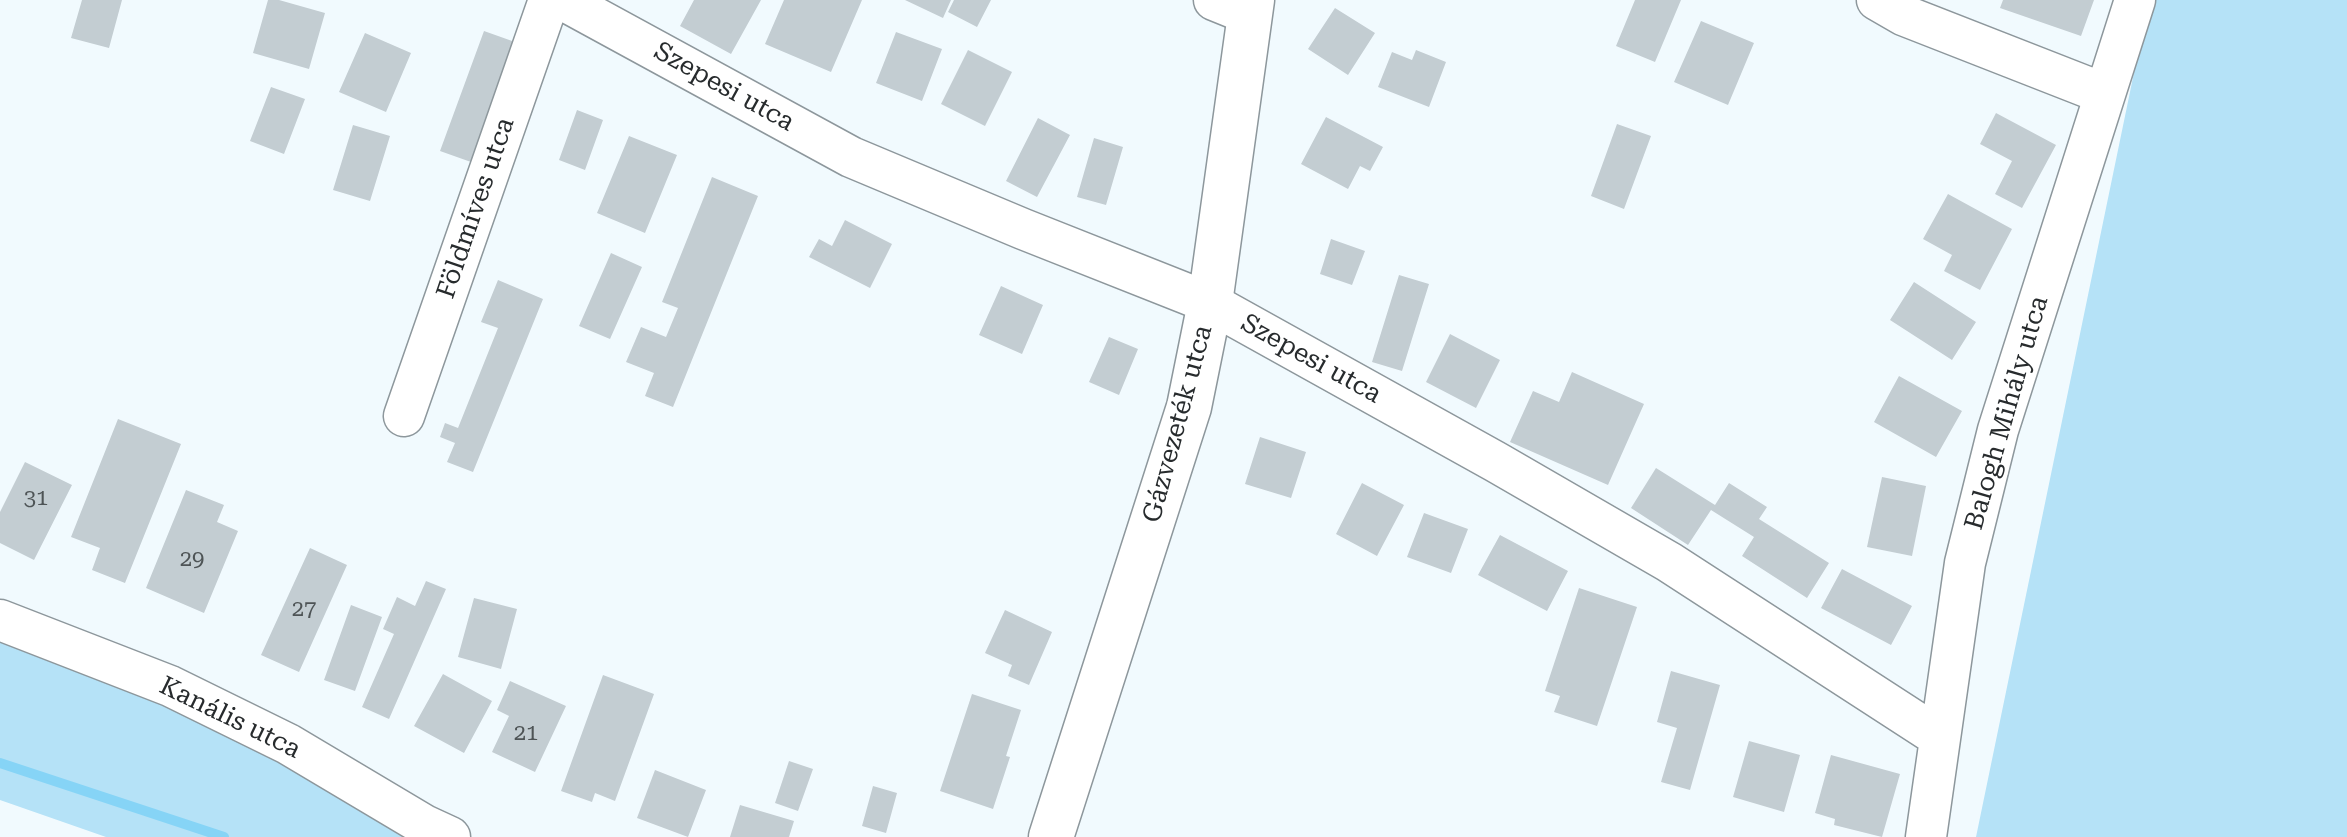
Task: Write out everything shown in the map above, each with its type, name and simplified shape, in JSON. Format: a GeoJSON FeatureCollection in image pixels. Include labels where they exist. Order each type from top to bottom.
{"type":"FeatureCollection","features":[{"type":"Feature","properties":{"kind":"street","name":"Földmíves utca"},"geometry":{"type":"LineString","coordinates":[[404,416],[549,0]]}},
{"type":"Feature","properties":{"kind":"street","name":"Szepesi utca"},"geometry":{"type":"LineString","coordinates":[[563,0],[851,157],[1210,303],[1669,562],[1939,737]]}},
{"type":"Feature","properties":{"kind":"street"},"geometry":{"type":"LineString","coordinates":[[1877,0],[1903,15],[2105,94]]}},
{"type":"Feature","properties":{"kind":"street","name":"Balogh Mihály utca"},"geometry":{"type":"LineString","coordinates":[[1926,837],[1965,563],[1995,445],[2135,0]]}},
{"type":"Feature","properties":{"kind":"street","name":"Gázvezeték utca"},"geometry":{"type":"LineString","coordinates":[[1051,837],[1189,407],[1210,303],[1239,5]]}},
{"type":"Feature","properties":{"kind":"street","name":"Kanális utca"},"geometry":{"type":"LineString","coordinates":[[0,620],[170,686],[288,744],[424,825],[450,837]]}},
{"type":"Feature","properties":{"kind":"shaded area"},"geometry":{"type":"Polygon","coordinates":[[[2149,0],[2347,0],[2347,837],[1976,837],[2149,0]]]}},
{"type":"Feature","properties":{"kind":"shaded area"},"geometry":{"type":"Polygon","coordinates":[[[0,641],[177,695],[429,837],[106,837],[0,800],[0,641]]]}},
{"type":"Feature","properties":{"kind":"building"},"geometry":{"type":"Polygon","coordinates":[[[82,0],[122,0],[109,48],[71,38],[82,0]]]}},
{"type":"Feature","properties":{"kind":"building"},"geometry":{"type":"Polygon","coordinates":[[[268,0],[279,0],[325,13],[309,69],[253,53],[268,0]]]}},
{"type":"Feature","properties":{"kind":"building"},"geometry":{"type":"Polygon","coordinates":[[[694,0],[761,0],[731,54],[680,26],[694,0]]]}},
{"type":"Feature","properties":{"kind":"building"},"geometry":{"type":"Polygon","coordinates":[[[784,0],[862,0],[831,72],[765,44],[784,0]]]}},
{"type":"Feature","properties":{"kind":"building"},"geometry":{"type":"Polygon","coordinates":[[[905,0],[951,0],[943,18],[905,0]]]}},
{"type":"Feature","properties":{"kind":"building"},"geometry":{"type":"Polygon","coordinates":[[[954,0],[991,0],[977,27],[948,12],[954,0]]]}},
{"type":"Feature","properties":{"kind":"building"},"geometry":{"type":"Polygon","coordinates":[[[1635,0],[1681,0],[1655,62],[1616,46],[1635,0]]]}},
{"type":"Feature","properties":{"kind":"building"},"geometry":{"type":"Polygon","coordinates":[[[2003,0],[2094,0],[2081,36],[2000,8],[2003,0]]]}},
{"type":"Feature","properties":{"kind":"building"},"geometry":{"type":"Polygon","coordinates":[[[1335,8],[1375,33],[1348,75],[1308,49],[1335,8]]]}},
{"type":"Feature","properties":{"kind":"building"},"geometry":{"type":"Polygon","coordinates":[[[1701,21],[1754,43],[1728,105],[1674,82],[1701,21]]]}},
{"type":"Feature","properties":{"kind":"building"},"geometry":{"type":"Polygon","coordinates":[[[484,31],[529,47],[485,167],[440,151],[484,31]]]}},
{"type":"Feature","properties":{"kind":"building"},"geometry":{"type":"Polygon","coordinates":[[[896,32],[942,49],[922,101],[876,83],[896,32]]]}},
{"type":"Feature","properties":{"kind":"building"},"geometry":{"type":"Polygon","coordinates":[[[365,33],[411,53],[386,112],[339,92],[365,33]]]}},
{"type":"Feature","properties":{"kind":"building"},"geometry":{"type":"Polygon","coordinates":[[[968,50],[1012,72],[985,126],[941,104],[968,50]]]}},
{"type":"Feature","properties":{"kind":"building"},"geometry":{"type":"Polygon","coordinates":[[[1416,50],[1446,62],[1429,107],[1378,87],[1392,52],[1412,60],[1416,50]]]}},
{"type":"Feature","properties":{"kind":"building"},"geometry":{"type":"Polygon","coordinates":[[[271,87],[305,99],[284,154],[250,141],[271,87]]]}},
{"type":"Feature","properties":{"kind":"building"},"geometry":{"type":"Polygon","coordinates":[[[577,110],[603,120],[585,170],[559,160],[577,110]]]}},
{"type":"Feature","properties":{"kind":"building"},"geometry":{"type":"Polygon","coordinates":[[[1996,113],[2056,145],[2022,208],[1995,194],[2012,161],[1980,144],[1996,113]]]}},
{"type":"Feature","properties":{"kind":"building"},"geometry":{"type":"Polygon","coordinates":[[[1326,117],[1383,147],[1370,171],[1360,166],[1348,189],[1301,164],[1326,117]]]}},
{"type":"Feature","properties":{"kind":"building"},"geometry":{"type":"Polygon","coordinates":[[[1038,118],[1070,135],[1037,197],[1006,181],[1038,118]]]}},
{"type":"Feature","properties":{"kind":"building"},"geometry":{"type":"Polygon","coordinates":[[[1617,124],[1651,136],[1624,209],[1591,196],[1617,124]]]}},
{"type":"Feature","properties":{"kind":"building"},"geometry":{"type":"Polygon","coordinates":[[[353,125],[390,136],[370,201],[333,190],[353,125]]]}},
{"type":"Feature","properties":{"kind":"building"},"geometry":{"type":"Polygon","coordinates":[[[629,136],[677,155],[645,233],[597,213],[629,136]]]}},
{"type":"Feature","properties":{"kind":"building"},"geometry":{"type":"Polygon","coordinates":[[[1094,138],[1123,147],[1106,205],[1077,197],[1094,138]]]}},
{"type":"Feature","properties":{"kind":"building"},"geometry":{"type":"Polygon","coordinates":[[[712,177],[758,196],[673,407],[645,396],[654,373],[626,362],[641,327],[666,337],[678,308],[662,302],[712,177]]]}},
{"type":"Feature","properties":{"kind":"building"},"geometry":{"type":"Polygon","coordinates":[[[1948,194],[2012,229],[1980,290],[1944,271],[1952,255],[1923,239],[1948,194]]]}},
{"type":"Feature","properties":{"kind":"building"},"geometry":{"type":"Polygon","coordinates":[[[845,220],[892,244],[870,288],[809,257],[819,239],[832,246],[845,220]]]}},
{"type":"Feature","properties":{"kind":"building"},"geometry":{"type":"Polygon","coordinates":[[[1331,239],[1365,251],[1352,285],[1320,274],[1331,239]]]}},
{"type":"Feature","properties":{"kind":"building"},"geometry":{"type":"Polygon","coordinates":[[[611,253],[642,267],[610,339],[579,326],[611,253]]]}},
{"type":"Feature","properties":{"kind":"building"},"geometry":{"type":"Polygon","coordinates":[[[1399,275],[1429,284],[1402,371],[1372,362],[1399,275]]]}},
{"type":"Feature","properties":{"kind":"building"},"geometry":{"type":"Polygon","coordinates":[[[498,280],[543,299],[473,472],[447,462],[455,443],[440,437],[445,423],[458,428],[498,328],[481,322],[498,280]]]}},
{"type":"Feature","properties":{"kind":"building"},"geometry":{"type":"Polygon","coordinates":[[[1914,282],[1976,322],[1952,360],[1890,320],[1914,282]]]}},
{"type":"Feature","properties":{"kind":"building"},"geometry":{"type":"Polygon","coordinates":[[[1001,286],[1043,305],[1022,354],[979,335],[1001,286]]]}},
{"type":"Feature","properties":{"kind":"building"},"geometry":{"type":"Polygon","coordinates":[[[1450,334],[1500,360],[1476,408],[1426,382],[1450,334]]]}},
{"type":"Feature","properties":{"kind":"building"},"geometry":{"type":"Polygon","coordinates":[[[1109,337],[1138,349],[1119,395],[1089,382],[1109,337]]]}},
{"type":"Feature","properties":{"kind":"building"},"geometry":{"type":"Polygon","coordinates":[[[1572,372],[1644,404],[1608,485],[1510,442],[1533,391],[1559,402],[1572,372]]]}},
{"type":"Feature","properties":{"kind":"building"},"geometry":{"type":"Polygon","coordinates":[[[1899,376],[1962,411],[1936,457],[1874,422],[1899,376]]]}},
{"type":"Feature","properties":{"kind":"building"},"geometry":{"type":"Polygon","coordinates":[[[118,419],[181,444],[125,583],[92,570],[100,548],[71,537],[118,419]]]}},
{"type":"Feature","properties":{"kind":"building"},"geometry":{"type":"Polygon","coordinates":[[[1260,437],[1306,452],[1291,498],[1245,484],[1260,437]]]}},
{"type":"Feature","properties":{"kind":"building"},"geometry":{"type":"Polygon","coordinates":[[[25,462],[72,485],[34,560],[0,543],[0,512],[25,462]]]}},
{"type":"Feature","properties":{"kind":"building"},"geometry":{"type":"Polygon","coordinates":[[[1656,468],[1715,505],[1729,483],[1767,507],[1759,519],[1829,563],[1807,598],[1742,556],[1754,537],[1711,510],[1688,545],[1631,508],[1656,468]]]}},
{"type":"Feature","properties":{"kind":"building"},"geometry":{"type":"Polygon","coordinates":[[[1882,477],[1926,486],[1912,556],[1867,547],[1882,477]]]}},
{"type":"Feature","properties":{"kind":"building"},"geometry":{"type":"Polygon","coordinates":[[[1362,483],[1404,505],[1377,556],[1336,534],[1362,483]]]}},
{"type":"Feature","properties":{"kind":"building"},"geometry":{"type":"Polygon","coordinates":[[[186,490],[224,505],[217,522],[238,531],[204,613],[146,588],[186,490]]]}},
{"type":"Feature","properties":{"kind":"building"},"geometry":{"type":"Polygon","coordinates":[[[1424,513],[1468,529],[1451,573],[1407,557],[1424,513]]]}},
{"type":"Feature","properties":{"kind":"building"},"geometry":{"type":"Polygon","coordinates":[[[1500,535],[1568,571],[1547,611],[1478,575],[1500,535]]]}},
{"type":"Feature","properties":{"kind":"building"},"geometry":{"type":"Polygon","coordinates":[[[310,548],[347,565],[299,672],[261,655],[310,548]]]}},
{"type":"Feature","properties":{"kind":"building"},"geometry":{"type":"Polygon","coordinates":[[[1842,569],[1912,606],[1891,645],[1821,608],[1842,569]]]}},
{"type":"Feature","properties":{"kind":"building"},"geometry":{"type":"Polygon","coordinates":[[[426,581],[446,589],[389,719],[362,707],[394,634],[383,629],[397,597],[415,606],[426,581]]]}},
{"type":"Feature","properties":{"kind":"building"},"geometry":{"type":"Polygon","coordinates":[[[1579,588],[1637,607],[1597,726],[1554,712],[1560,696],[1545,691],[1579,588]]]}},
{"type":"Feature","properties":{"kind":"building"},"geometry":{"type":"Polygon","coordinates":[[[474,598],[517,609],[501,669],[458,657],[474,598]]]}},
{"type":"Feature","properties":{"kind":"building"},"geometry":{"type":"Polygon","coordinates":[[[351,605],[382,617],[355,691],[324,680],[351,605]]]}},
{"type":"Feature","properties":{"kind":"building"},"geometry":{"type":"Polygon","coordinates":[[[1005,610],[1052,632],[1029,685],[1008,676],[1012,665],[985,653],[1005,610]]]}},
{"type":"Feature","properties":{"kind":"building"},"geometry":{"type":"Polygon","coordinates":[[[1671,671],[1720,685],[1690,790],[1661,782],[1677,728],[1657,722],[1671,671]]]}},
{"type":"Feature","properties":{"kind":"building"},"geometry":{"type":"Polygon","coordinates":[[[443,674],[492,701],[464,753],[414,726],[443,674]]]}},
{"type":"Feature","properties":{"kind":"building"},"geometry":{"type":"Polygon","coordinates":[[[603,675],[654,694],[615,801],[595,793],[592,802],[561,791],[603,675]]]}},
{"type":"Feature","properties":{"kind":"building"},"geometry":{"type":"Polygon","coordinates":[[[510,681],[566,706],[535,772],[492,752],[509,716],[497,710],[510,681]]]}},
{"type":"Feature","properties":{"kind":"building"},"geometry":{"type":"Polygon","coordinates":[[[972,694],[1021,710],[993,809],[940,791],[972,694]]]}},
{"type":"Feature","properties":{"kind":"building"},"geometry":{"type":"Polygon","coordinates":[[[1749,741],[1800,755],[1784,812],[1733,797],[1749,741]]]}},
{"type":"Feature","properties":{"kind":"building"},"geometry":{"type":"Polygon","coordinates":[[[1831,755],[1900,774],[1882,837],[1834,825],[1835,819],[1815,813],[1831,755]]]}},
{"type":"Feature","properties":{"kind":"building"},"geometry":{"type":"Polygon","coordinates":[[[789,761],[813,769],[798,811],[775,803],[789,761]]]}},
{"type":"Feature","properties":{"kind":"building"},"geometry":{"type":"Polygon","coordinates":[[[655,770],[706,790],[688,837],[637,818],[655,770]]]}},
{"type":"Feature","properties":{"kind":"building"},"geometry":{"type":"Polygon","coordinates":[[[873,786],[897,793],[886,833],[862,826],[873,786]]]}},
{"type":"Feature","properties":{"kind":"building"},"geometry":{"type":"Polygon","coordinates":[[[740,805],[794,821],[789,837],[730,837],[740,805]]]}},
{"type":"Feature","properties":{"kind":"waterway"},"geometry":{"type":"LineString","coordinates":[[0,763],[224,837]]}}]}
